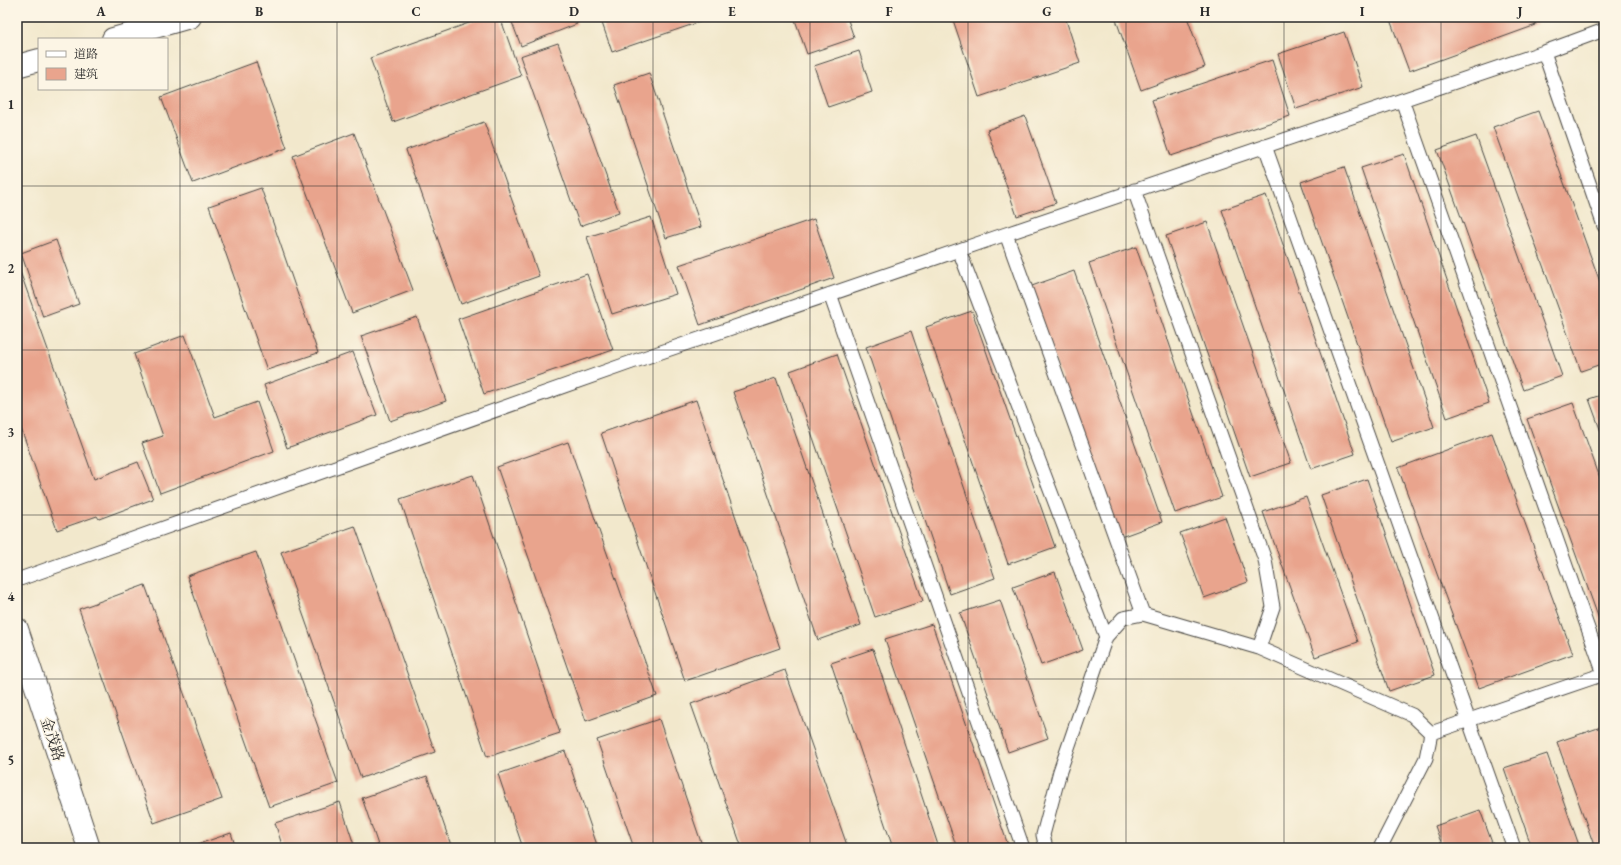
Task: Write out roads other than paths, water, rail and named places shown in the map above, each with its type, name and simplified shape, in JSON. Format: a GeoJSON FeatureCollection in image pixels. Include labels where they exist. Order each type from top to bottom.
{"type":"FeatureCollection","features":[{"type":"Feature","properties":{"kind":"street"},"geometry":{"type":"LineString","coordinates":[[116,38],[183,18]]}},
{"type":"Feature","properties":{"kind":"street"},"geometry":{"type":"LineString","coordinates":[[17,66],[38,60]]}},
{"type":"Feature","properties":{"kind":"street","name":"金茂路"},"geometry":{"type":"LineString","coordinates":[[17,629],[89,848]]}},
{"type":"Feature","properties":{"kind":"lane"},"geometry":{"type":"LineString","coordinates":[[17,580],[624,365],[1134,190],[1544,52],[1604,30]]}},
{"type":"Feature","properties":{"kind":"lane"},"geometry":{"type":"LineString","coordinates":[[1544,52],[1604,226]]}},
{"type":"Feature","properties":{"kind":"lane"},"geometry":{"type":"LineString","coordinates":[[1402,100],[1604,674],[1431,733]]}},
{"type":"Feature","properties":{"kind":"lane"},"geometry":{"type":"LineString","coordinates":[[1266,146],[1514,848]]}},
{"type":"Feature","properties":{"kind":"lane"},"geometry":{"type":"LineString","coordinates":[[1134,190],[1265,560],[1273,607],[1258,648]]}},
{"type":"Feature","properties":{"kind":"lane"},"geometry":{"type":"LineString","coordinates":[[1006,234],[1143,614]]}},
{"type":"Feature","properties":{"kind":"lane"},"geometry":{"type":"LineString","coordinates":[[960,250],[1106,638]]}},
{"type":"Feature","properties":{"kind":"lane"},"geometry":{"type":"LineString","coordinates":[[830,294],[1023,848]]}},
{"type":"Feature","properties":{"kind":"lane"},"geometry":{"type":"LineString","coordinates":[[1046,848],[1043,835],[1060,771],[1106,638],[1123,618],[1143,614],[1258,648],[1412,715],[1431,733]]}},
{"type":"Feature","properties":{"kind":"lane"},"geometry":{"type":"LineString","coordinates":[[1380,848],[1426,758],[1431,733]]}}]}
